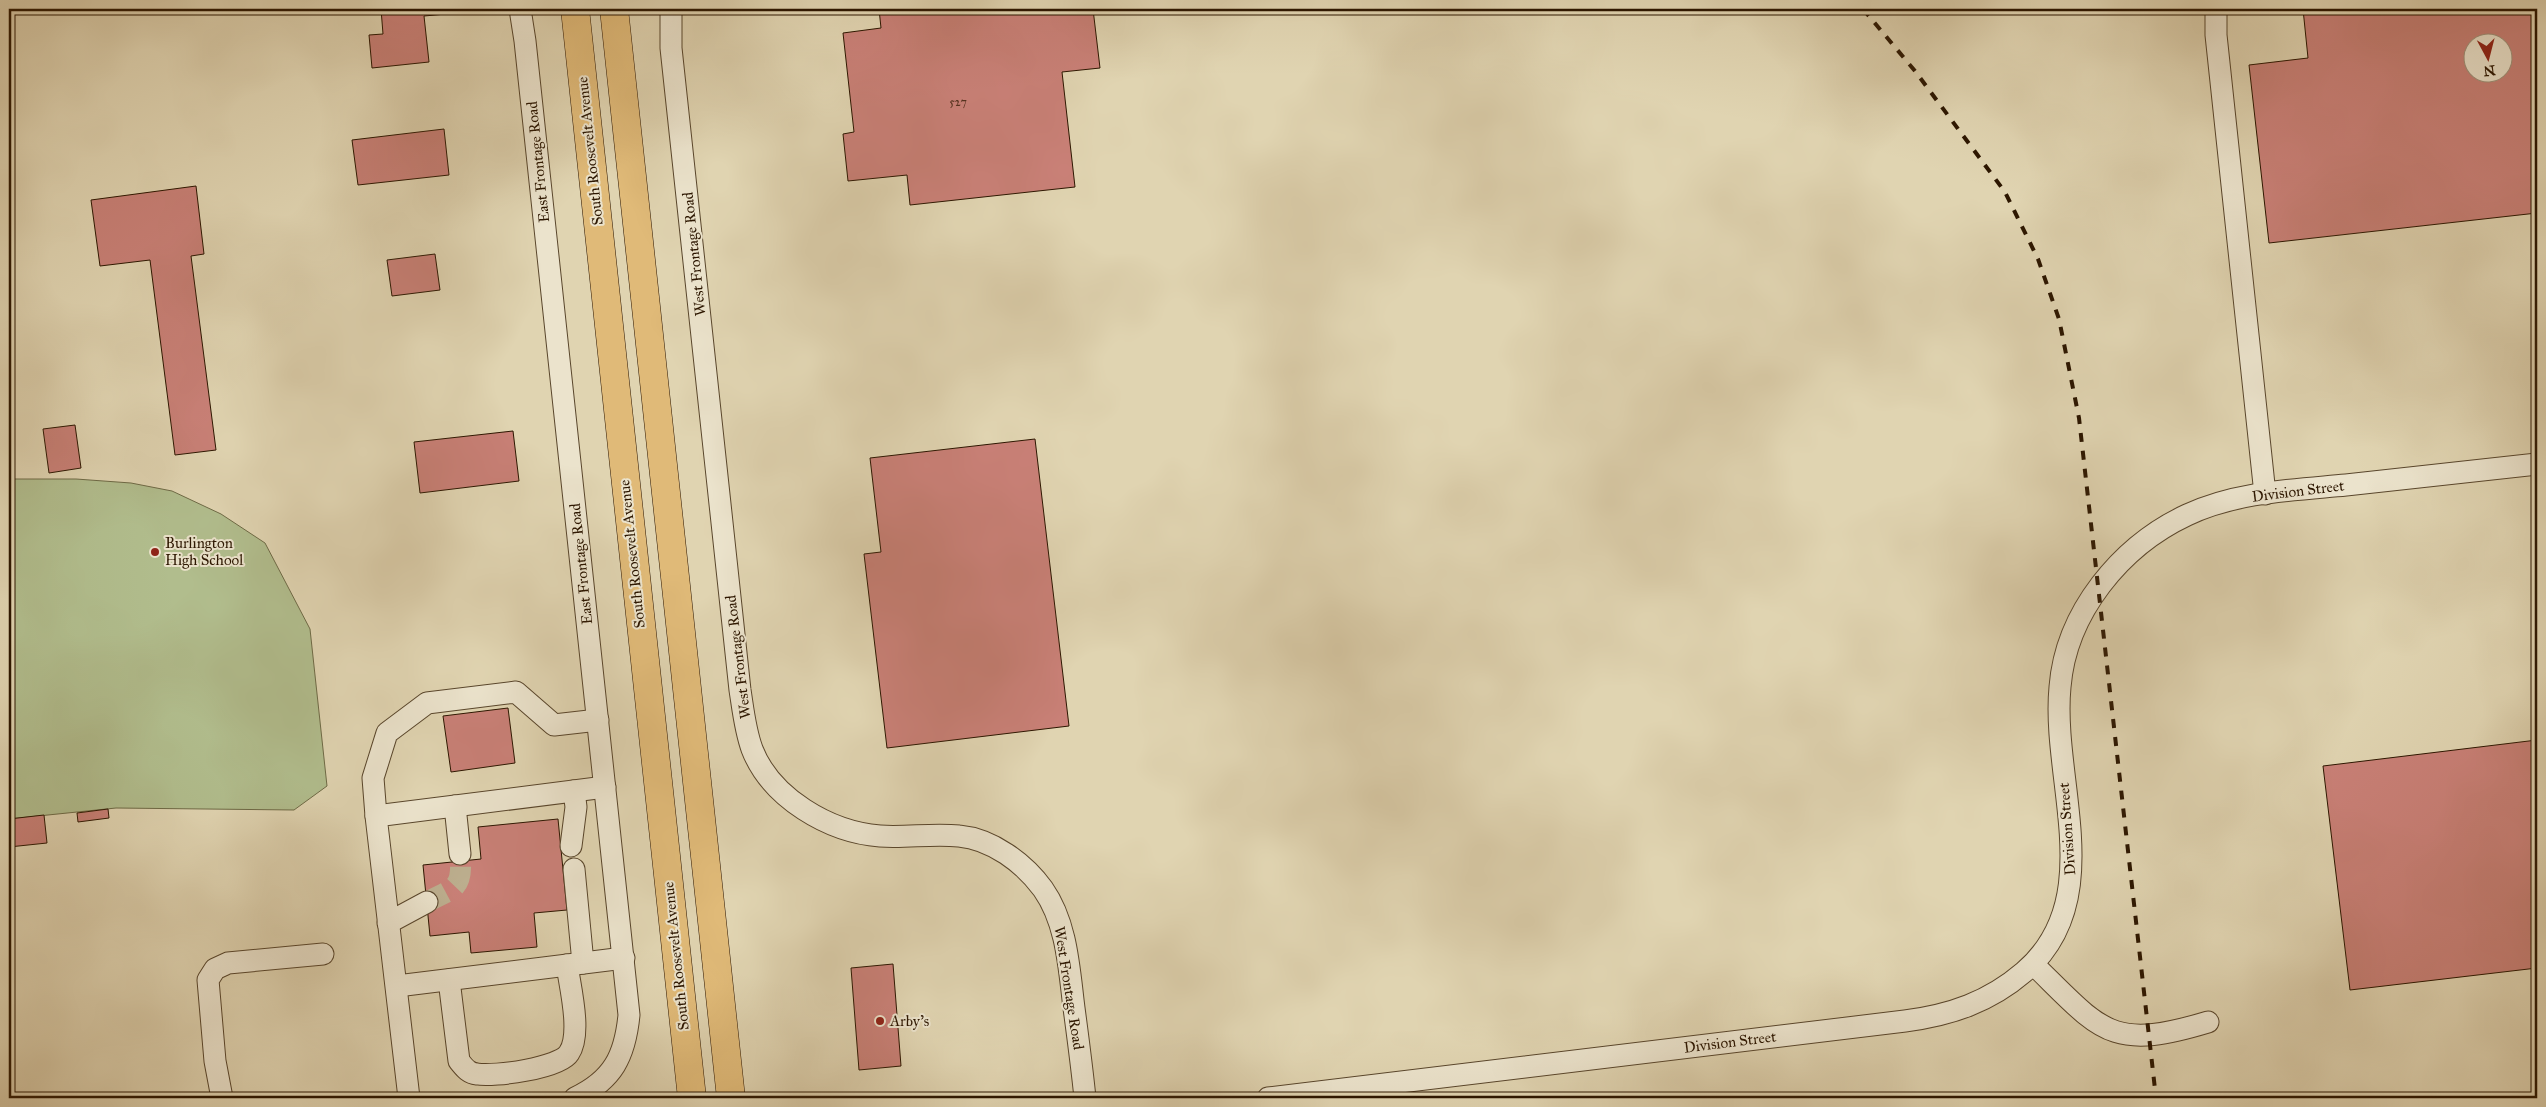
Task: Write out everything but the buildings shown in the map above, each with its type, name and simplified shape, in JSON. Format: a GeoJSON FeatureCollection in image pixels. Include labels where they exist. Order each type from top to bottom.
{"type":"FeatureCollection","features":[{"type":"Feature","properties":{"kind":"highway","name":"South Roosevelt Avenue"},"geometry":{"type":"LineString","coordinates":[[575,9],[692,1098]]}},
{"type":"Feature","properties":{"kind":"highway"},"geometry":{"type":"LineString","coordinates":[[609,9],[620,58]]}},
{"type":"Feature","properties":{"kind":"highway"},"geometry":{"type":"LineString","coordinates":[[614,9],[731,1098]]}},
{"type":"Feature","properties":{"kind":"street","name":"East Frontage Road"},"geometry":{"type":"LineString","coordinates":[[520,9],[629,1015],[627,1036],[621,1056],[614,1068],[600,1083],[575,1098]]}},
{"type":"Feature","properties":{"kind":"street","name":"West Frontage Road"},"geometry":{"type":"LineString","coordinates":[[671,9],[672,48],[739,680],[746,727],[752,748],[765,772],[786,795],[829,823],[863,834],[961,836],[978,840],[997,848],[1031,875],[1047,896],[1061,928],[1070,973],[1086,1098]]}},
{"type":"Feature","properties":{"kind":"street"},"geometry":{"type":"LineString","coordinates":[[2216,9],[2216,35],[2265,494]]}},
{"type":"Feature","properties":{"kind":"street","name":"Division Street"},"geometry":{"type":"LineString","coordinates":[[1268,1098],[1936,1016],[1964,1009],[1987,998],[2033,964],[2057,931],[2064,916],[2070,893],[2071,865],[2059,701],[2065,657],[2078,623],[2098,588],[2114,569],[2155,533],[2188,515],[2213,505],[2265,494],[2537,464]]}},
{"type":"Feature","properties":{"kind":"street"},"geometry":{"type":"LineString","coordinates":[[409,1098],[373,778],[387,733],[428,703],[516,692],[554,725],[598,720]]}},
{"type":"Feature","properties":{"kind":"street"},"geometry":{"type":"LineString","coordinates":[[376,816],[605,787]]}},
{"type":"Feature","properties":{"kind":"street"},"geometry":{"type":"LineString","coordinates":[[571,846],[576,806],[574,791]]}},
{"type":"Feature","properties":{"kind":"street"},"geometry":{"type":"LineString","coordinates":[[454,806],[460,854]]}},
{"type":"Feature","properties":{"kind":"street"},"geometry":{"type":"LineString","coordinates":[[449,980],[459,1061],[468,1072],[478,1075],[522,1071],[558,1062],[569,1053],[575,1035],[574,869]]}},
{"type":"Feature","properties":{"kind":"street"},"geometry":{"type":"LineString","coordinates":[[388,923],[427,902]]}},
{"type":"Feature","properties":{"kind":"street"},"geometry":{"type":"LineString","coordinates":[[222,1098],[214,1061],[208,980],[215,969],[228,964],[323,954]]}},
{"type":"Feature","properties":{"kind":"street"},"geometry":{"type":"LineString","coordinates":[[397,986],[624,958]]}},
{"type":"Feature","properties":{"kind":"street"},"geometry":{"type":"LineString","coordinates":[[2033,964],[2088,1018],[2099,1026],[2116,1033],[2148,1036],[2208,1022]]}},
{"type":"Feature","properties":{"kind":"green space"},"geometry":{"type":"Polygon","coordinates":[[[9,479],[76,479],[131,483],[172,491],[221,514],[265,543],[310,629],[327,786],[294,810],[116,808],[9,819],[9,479]]]}},
{"type":"Feature","properties":{"kind":"tunnel"},"geometry":{"type":"LineString","coordinates":[[427,902],[455,886],[460,875],[460,854]]}},
{"type":"Feature","properties":{"kind":"railway"},"geometry":{"type":"LineString","coordinates":[[1863,9],[1915,71],[2005,192],[2038,259],[2059,319],[2079,418],[2156,1098]]}},
{"type":"Feature","properties":{"kind":"place","name":"Burlington High School"},"geometry":{"type":"Point","coordinates":[155,552]}},
{"type":"Feature","properties":{"kind":"place","name":"Arby's"},"geometry":{"type":"Point","coordinates":[880,1021]}}]}
